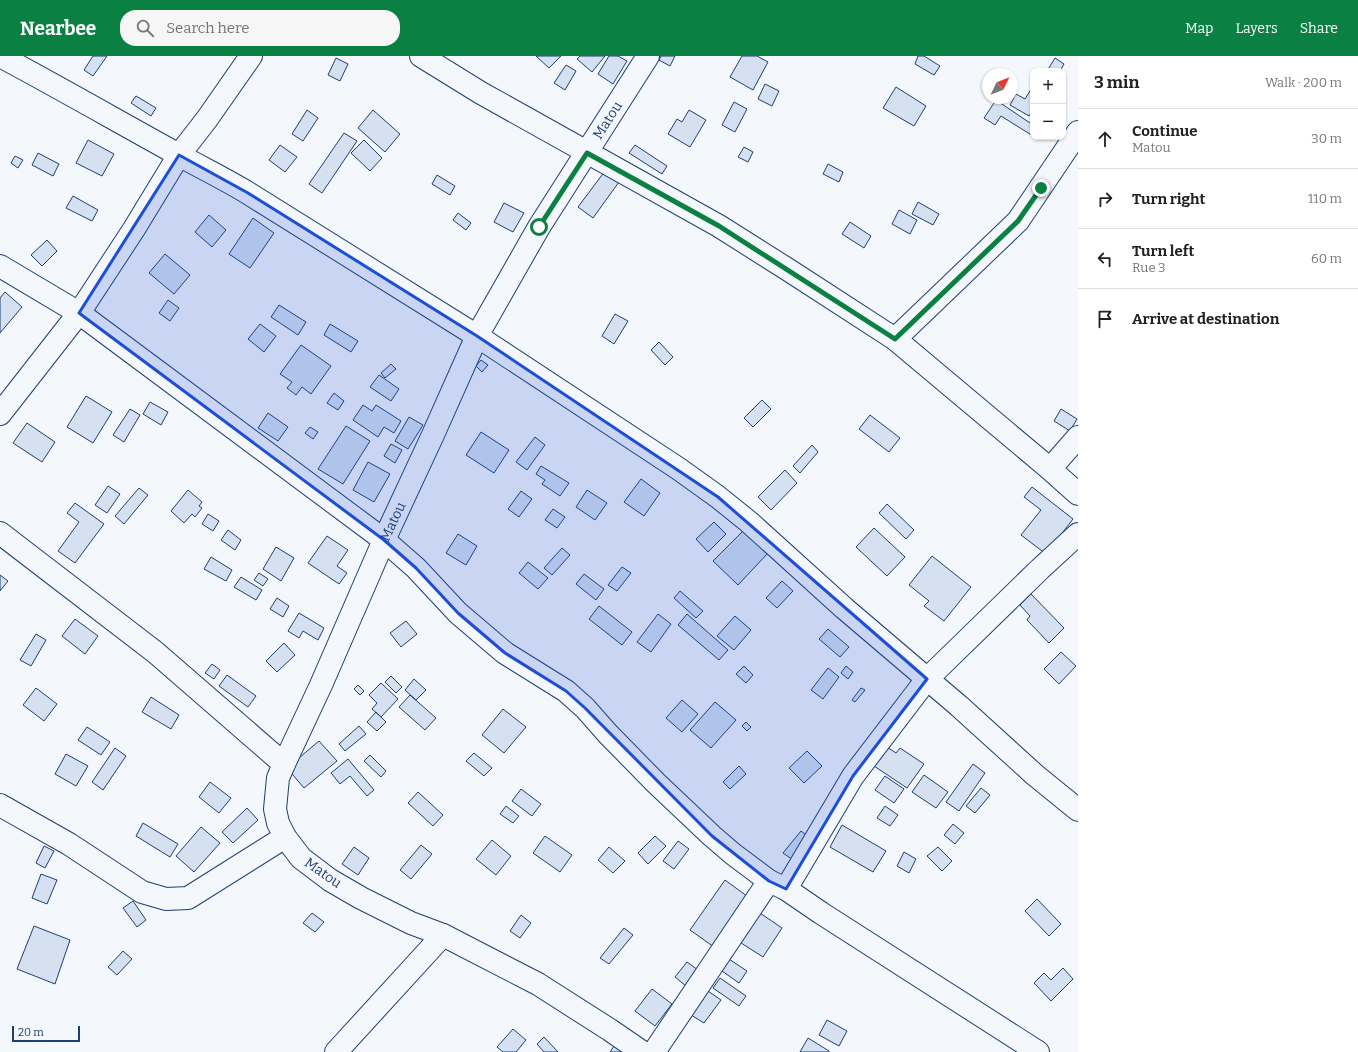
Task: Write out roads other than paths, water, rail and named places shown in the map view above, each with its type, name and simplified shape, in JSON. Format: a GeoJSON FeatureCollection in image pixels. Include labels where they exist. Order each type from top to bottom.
{"type":"FeatureCollection","features":[{"type":"Feature","properties":{"kind":"street"},"geometry":{"type":"LineString","coordinates":[[0,414],[79,313],[134,229],[179,155],[207,119],[251,56]]}},
{"type":"Feature","properties":{"kind":"street"},"geometry":{"type":"LineString","coordinates":[[421,56],[481,93],[719,226],[895,339],[1078,494]]}},
{"type":"Feature","properties":{"kind":"street","name":"Matou"},"geometry":{"type":"LineString","coordinates":[[642,1052],[538,984],[443,935],[411,923],[361,898],[330,880],[301,858],[285,837],[278,823],[274,809],[278,778],[284,764],[322,685],[384,540],[477,336],[539,227],[648,56]]}},
{"type":"Feature","properties":{"kind":"street"},"geometry":{"type":"LineString","coordinates":[[0,57],[52,83],[179,155],[214,173],[254,197],[477,336],[679,468],[749,522],[844,608],[1035,775],[1078,810]]}},
{"type":"Feature","properties":{"kind":"street"},"geometry":{"type":"LineString","coordinates":[[895,339],[1018,221],[1078,132]]}},
{"type":"Feature","properties":{"kind":"street"},"geometry":{"type":"LineString","coordinates":[[0,266],[79,313],[384,540],[416,568],[458,613],[505,653],[566,691],[585,708],[645,772],[733,854],[828,918],[1038,1052]]}},
{"type":"Feature","properties":{"kind":"street"},"geometry":{"type":"LineString","coordinates":[[1050,469],[1078,437]]}},
{"type":"Feature","properties":{"kind":"street"},"geometry":{"type":"LineString","coordinates":[[0,533],[155,652],[284,764]]}},
{"type":"Feature","properties":{"kind":"street"},"geometry":{"type":"LineString","coordinates":[[654,1052],[778,885],[853,776],[927,679],[1040,568],[1078,534]]}},
{"type":"Feature","properties":{"kind":"street"},"geometry":{"type":"LineString","coordinates":[[0,805],[69,844],[142,892],[166,899],[188,898],[285,837]]}},
{"type":"Feature","properties":{"kind":"street"},"geometry":{"type":"LineString","coordinates":[[336,1052],[443,935]]}}]}
